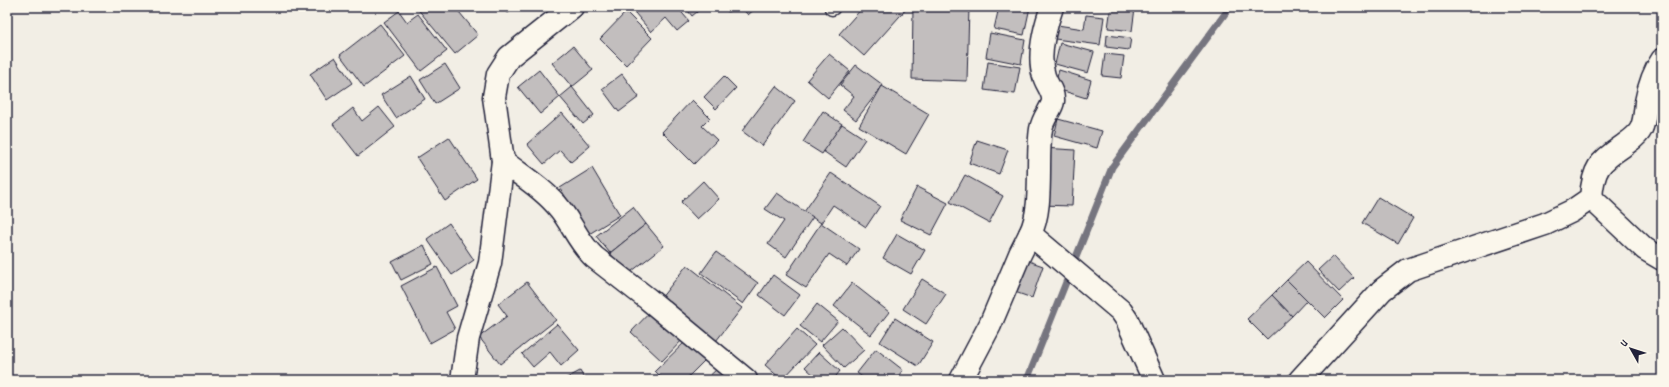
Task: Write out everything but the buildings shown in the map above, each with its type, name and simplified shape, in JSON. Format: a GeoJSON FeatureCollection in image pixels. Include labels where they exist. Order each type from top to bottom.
{"type":"FeatureCollection","features":[{"type":"Feature","properties":{"kind":"street"},"geometry":{"type":"LineString","coordinates":[[462,380],[471,326],[490,263],[503,161],[494,97],[498,74],[509,56],[572,7]]}},
{"type":"Feature","properties":{"kind":"street"},"geometry":{"type":"LineString","coordinates":[[961,380],[990,325],[1036,218],[1042,126],[1046,114],[1053,102],[1052,93],[1044,76],[1042,62],[1045,31],[1052,7]]}},
{"type":"Feature","properties":{"kind":"street"},"geometry":{"type":"LineString","coordinates":[[1662,60],[1655,70],[1652,79],[1644,122],[1640,130],[1635,137],[1610,154],[1599,166],[1592,179],[1591,198],[1645,249],[1662,258]]}},
{"type":"Feature","properties":{"kind":"street"},"geometry":{"type":"LineString","coordinates":[[503,161],[550,198],[567,218],[586,249],[594,257],[648,299],[746,380]]}},
{"type":"Feature","properties":{"kind":"street"},"geometry":{"type":"LineString","coordinates":[[1300,380],[1382,290],[1403,274],[1545,224],[1572,211],[1591,198]]}},
{"type":"Feature","properties":{"kind":"street"},"geometry":{"type":"LineString","coordinates":[[1030,234],[1121,311],[1127,320],[1154,380]]}},
{"type":"Feature","properties":{"kind":"waterway"},"geometry":{"type":"LineString","coordinates":[[1027,380],[1112,167],[1230,7]]}}]}
